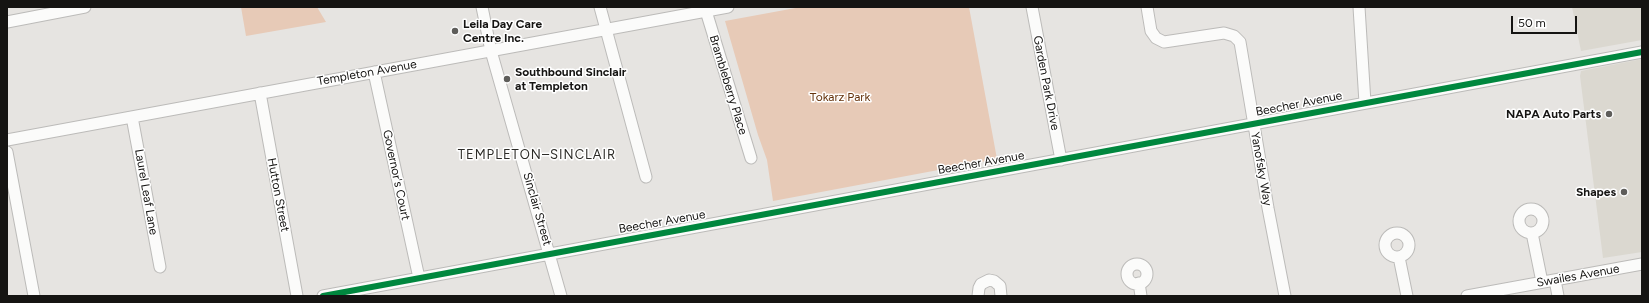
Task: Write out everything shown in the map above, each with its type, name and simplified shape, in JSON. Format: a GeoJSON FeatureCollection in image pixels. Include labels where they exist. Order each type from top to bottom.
{"type":"FeatureCollection","features":[{"type":"Feature","properties":{"kind":"street"},"geometry":{"type":"LineString","coordinates":[[7,22],[85,7]]}},
{"type":"Feature","properties":{"kind":"street","name":"Sinclair Street"},"geometry":{"type":"LineString","coordinates":[[482,7],[491,51],[561,296]]}},
{"type":"Feature","properties":{"kind":"street"},"geometry":{"type":"LineString","coordinates":[[600,7],[646,177]]}},
{"type":"Feature","properties":{"kind":"street","name":"Templeton Avenue"},"geometry":{"type":"LineString","coordinates":[[7,140],[728,7]]}},
{"type":"Feature","properties":{"kind":"street","name":"Garden Park Drive"},"geometry":{"type":"LineString","coordinates":[[1032,7],[1061,160]]}},
{"type":"Feature","properties":{"kind":"street","name":"Yanofsky Way"},"geometry":{"type":"LineString","coordinates":[[1147,7],[1151,31],[1156,38],[1164,42],[1224,33],[1234,36],[1240,42],[1253,124],[1285,296]]}},
{"type":"Feature","properties":{"kind":"street"},"geometry":{"type":"LineString","coordinates":[[1359,7],[1365,103]]}},
{"type":"Feature","properties":{"kind":"street","name":"Brambleberry Place"},"geometry":{"type":"LineString","coordinates":[[706,11],[751,158]]}},
{"type":"Feature","properties":{"kind":"street","name":"Beecher Avenue"},"geometry":{"type":"LineString","coordinates":[[324,296],[1642,52]]}},
{"type":"Feature","properties":{"kind":"street","name":"Governor's Court"},"geometry":{"type":"LineString","coordinates":[[374,72],[419,278]]}},
{"type":"Feature","properties":{"kind":"street","name":"Hutton Street"},"geometry":{"type":"LineString","coordinates":[[260,93],[297,296]]}},
{"type":"Feature","properties":{"kind":"street","name":"Laurel Leaf Lane"},"geometry":{"type":"LineString","coordinates":[[132,117],[160,267]]}},
{"type":"Feature","properties":{"kind":"street"},"geometry":{"type":"LineString","coordinates":[[7,152],[34,296]]}},
{"type":"Feature","properties":{"kind":"street"},"geometry":{"type":"LineString","coordinates":[[1532,232],[1542,282]]}},
{"type":"Feature","properties":{"kind":"street"},"geometry":{"type":"LineString","coordinates":[[1399,257],[1407,296]]}},
{"type":"Feature","properties":{"kind":"street","name":"Swailes Avenue"},"geometry":{"type":"LineString","coordinates":[[1467,296],[1642,264]]}},
{"type":"Feature","properties":{"kind":"street"},"geometry":{"type":"LineString","coordinates":[[978,296],[981,284],[989,280],[994,281],[1000,286],[1001,296]]}},
{"type":"Feature","properties":{"kind":"street"},"geometry":{"type":"LineString","coordinates":[[1555,280],[1558,296]]}},
{"type":"Feature","properties":{"kind":"street"},"geometry":{"type":"LineString","coordinates":[[1140,283],[1142,296]]}},
{"type":"Feature","properties":{"kind":"shaded area"},"geometry":{"type":"Polygon","coordinates":[[[1572,7],[1642,7],[1642,40],[1581,51],[1572,7]]]}},
{"type":"Feature","properties":{"kind":"shaded area"},"geometry":{"type":"Polygon","coordinates":[[[1642,59],[1642,252],[1603,258],[1580,76],[1581,71],[1642,59]]]}},
{"type":"Feature","properties":{"kind":"green space"},"geometry":{"type":"Polygon","coordinates":[[[241,7],[317,7],[326,22],[246,36],[241,7]]]}},
{"type":"Feature","properties":{"kind":"green space","name":"Tokarz Park"},"geometry":{"type":"Polygon","coordinates":[[[801,7],[969,7],[997,159],[773,201],[767,160],[758,135],[725,21],[801,7]]]}},
{"type":"Feature","properties":{"kind":"cycle path"},"geometry":{"type":"LineString","coordinates":[[323,296],[1642,52]]}},
{"type":"Feature","properties":{"kind":"place","name":"Leila Day Care Centre Inc."},"geometry":{"type":"Point","coordinates":[455,31]}},
{"type":"Feature","properties":{"kind":"place","name":"Southbound Sinclair at Templeton"},"geometry":{"type":"Point","coordinates":[507,79]}},
{"type":"Feature","properties":{"kind":"place","name":"NAPA Auto Parts"},"geometry":{"type":"Point","coordinates":[1609,114]}},
{"type":"Feature","properties":{"kind":"place","name":"Shapes"},"geometry":{"type":"Point","coordinates":[1624,192]}},
{"type":"Feature","properties":{"kind":"district","name":"TEMPLETON–SINCLAIR"},"geometry":{"type":"Point","coordinates":[537,155]}}]}
